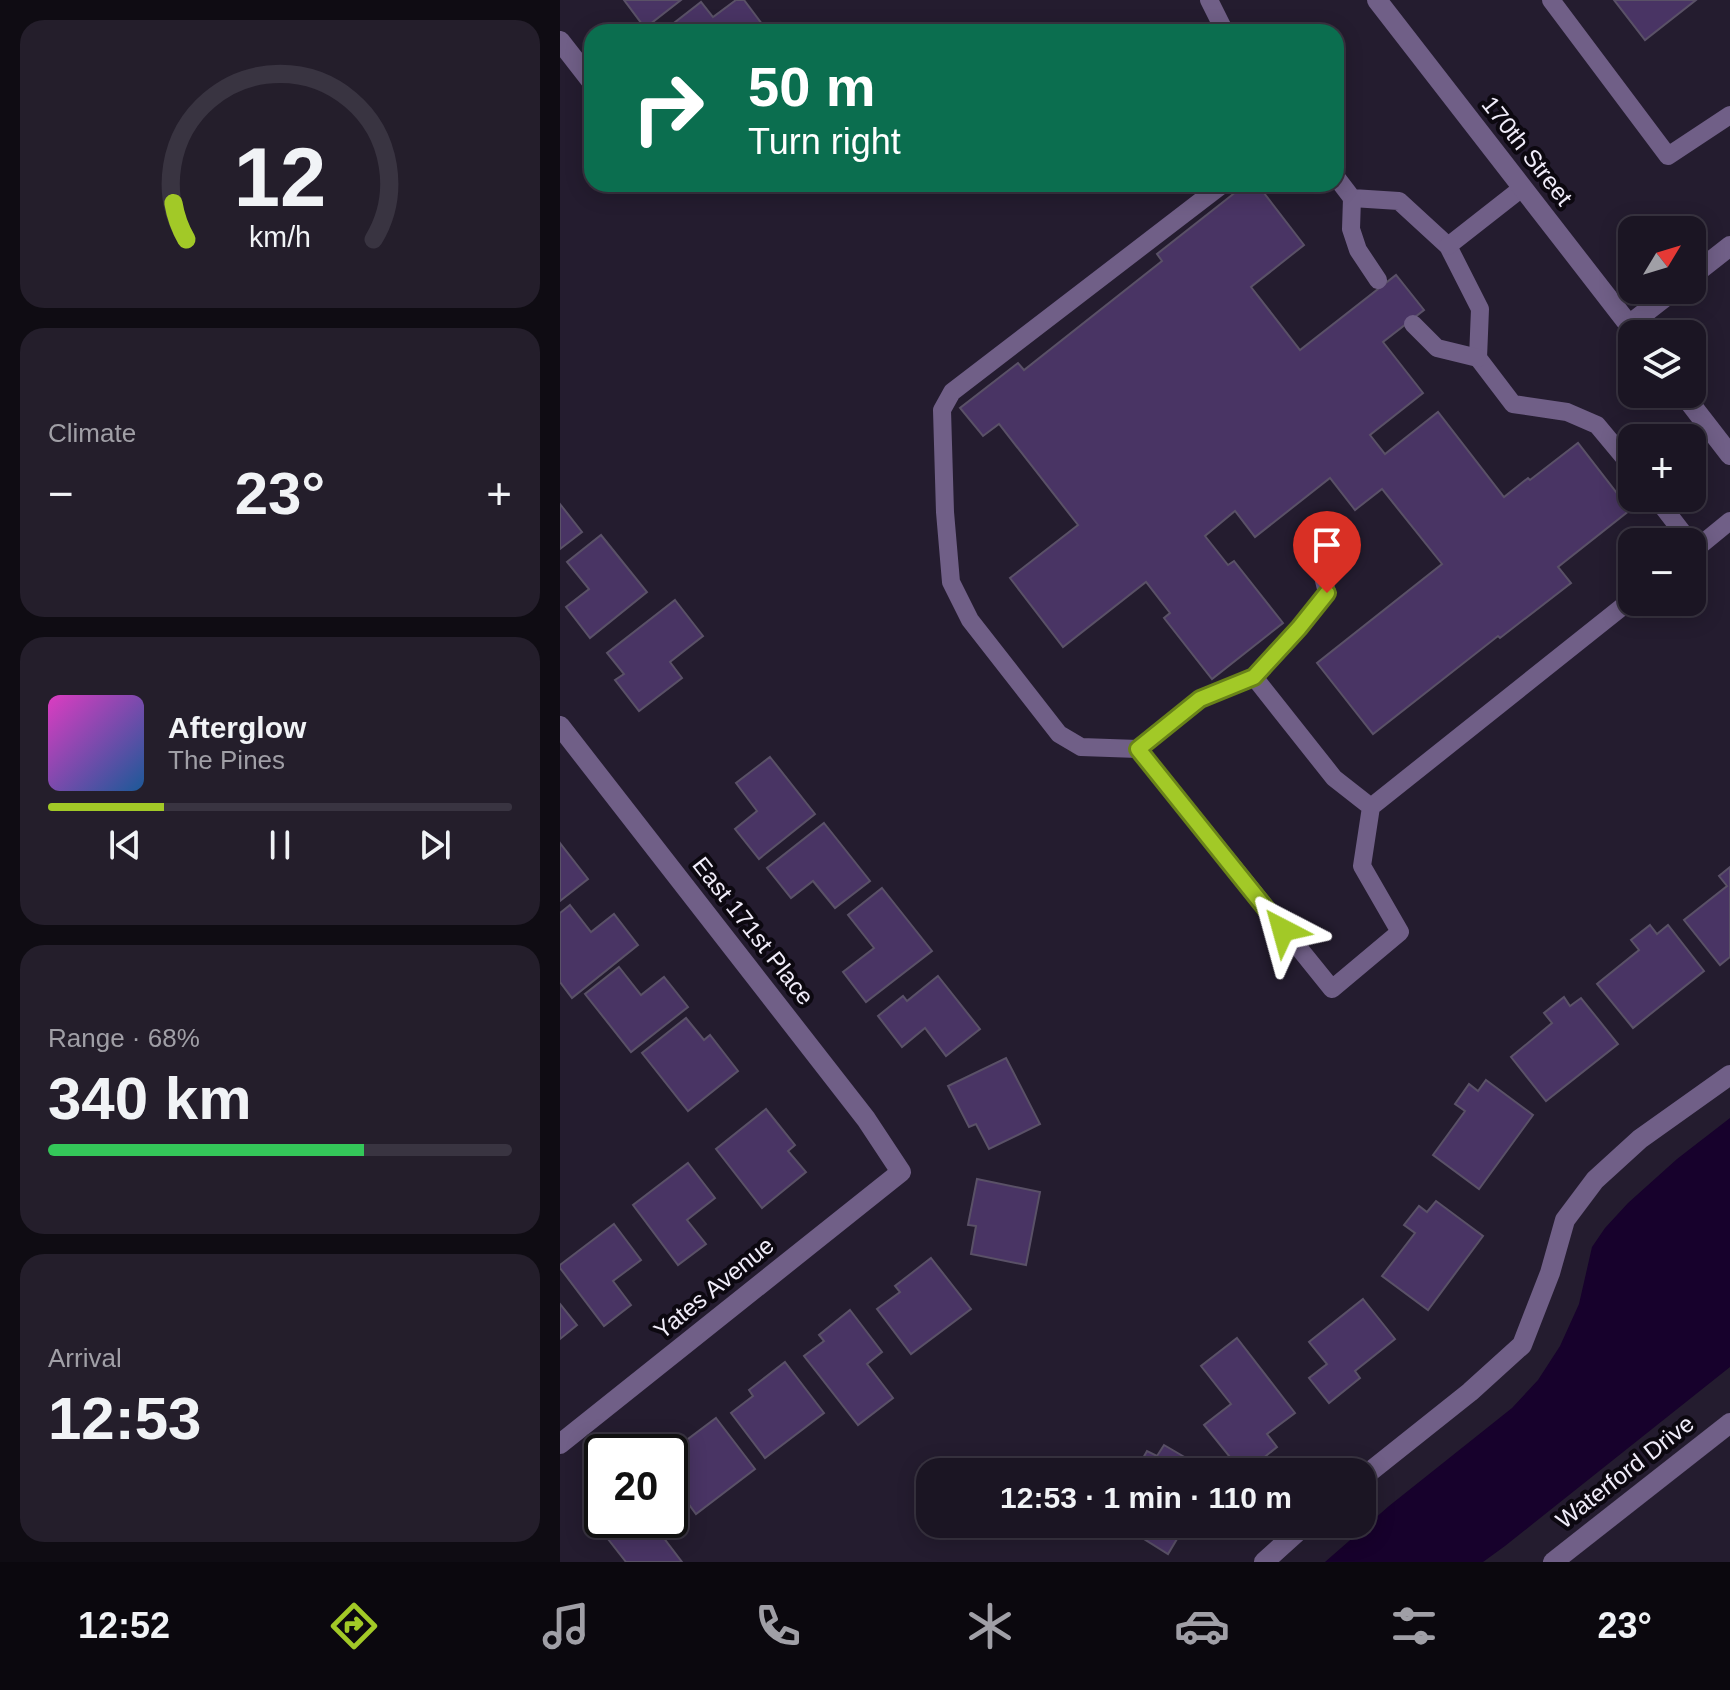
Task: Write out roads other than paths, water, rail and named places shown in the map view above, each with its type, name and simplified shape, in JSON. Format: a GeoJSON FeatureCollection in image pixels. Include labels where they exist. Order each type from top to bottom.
{"type":"FeatureCollection","features":[{"type":"Feature","properties":{"kind":"street","name":"170th Street"},"geometry":{"type":"LineString","coordinates":[[1377,0],[1625,320]]}},
{"type":"Feature","properties":{"kind":"street"},"geometry":{"type":"LineString","coordinates":[[560,41],[584,72]]}},
{"type":"Feature","properties":{"kind":"street"},"geometry":{"type":"LineString","coordinates":[[1706,265],[1730,246]]}},
{"type":"Feature","properties":{"kind":"street"},"geometry":{"type":"LineString","coordinates":[[1643,320],[1660,304]]}},
{"type":"Feature","properties":{"kind":"street"},"geometry":{"type":"LineString","coordinates":[[1694,408],[1730,455]]}},
{"type":"Feature","properties":{"kind":"street","name":"East 171st Place"},"geometry":{"type":"LineString","coordinates":[[560,726],[857,1107],[901,1172]]}},
{"type":"Feature","properties":{"kind":"street"},"geometry":{"type":"LineString","coordinates":[[1376,1467],[1470,1392],[1522,1345],[1550,1273],[1565,1220],[1595,1180],[1640,1139],[1730,1075]]}},
{"type":"Feature","properties":{"kind":"street","name":"Yates Avenue"},"geometry":{"type":"LineString","coordinates":[[560,1444],[901,1172]]}},
{"type":"Feature","properties":{"kind":"street","name":"Waterford Drive"},"geometry":{"type":"LineString","coordinates":[[1553,1562],[1730,1423]]}},
{"type":"Feature","properties":{"kind":"street"},"geometry":{"type":"LineString","coordinates":[[1264,1562],[1291,1538]]}},
{"type":"Feature","properties":{"kind":"lane"},"geometry":{"type":"LineString","coordinates":[[1209,0],[1221,24]]}},
{"type":"Feature","properties":{"kind":"lane"},"geometry":{"type":"LineString","coordinates":[[1551,0],[1668,156],[1730,115]]}},
{"type":"Feature","properties":{"kind":"lane"},"geometry":{"type":"LineString","coordinates":[[1344,188],[1352,198],[1351,229],[1358,250],[1378,280]]}},
{"type":"Feature","properties":{"kind":"lane"},"geometry":{"type":"LineString","coordinates":[[1448,246],[1522,188]]}},
{"type":"Feature","properties":{"kind":"lane"},"geometry":{"type":"LineString","coordinates":[[1213,192],[952,392],[942,410],[951,582],[970,620],[1059,734],[1081,747],[1138,749],[1200,699],[1254,677],[1327,593],[1320,564]]}},
{"type":"Feature","properties":{"kind":"lane"},"geometry":{"type":"LineString","coordinates":[[1352,198],[1399,201],[1448,246],[1480,309],[1478,358]]}},
{"type":"Feature","properties":{"kind":"lane"},"geometry":{"type":"LineString","coordinates":[[1413,324],[1437,348],[1478,358],[1513,404],[1567,412],[1597,425],[1618,450]]}},
{"type":"Feature","properties":{"kind":"lane"},"geometry":{"type":"LineString","coordinates":[[1667,512],[1679,528]]}},
{"type":"Feature","properties":{"kind":"lane"},"geometry":{"type":"LineString","coordinates":[[1706,538],[1730,521]]}},
{"type":"Feature","properties":{"kind":"lane"},"geometry":{"type":"LineString","coordinates":[[1138,749],[1332,989],[1400,932],[1362,866],[1371,807],[1618,610]]}},
{"type":"Feature","properties":{"kind":"lane"},"geometry":{"type":"LineString","coordinates":[[1254,677],[1334,778],[1371,807]]}}]}
